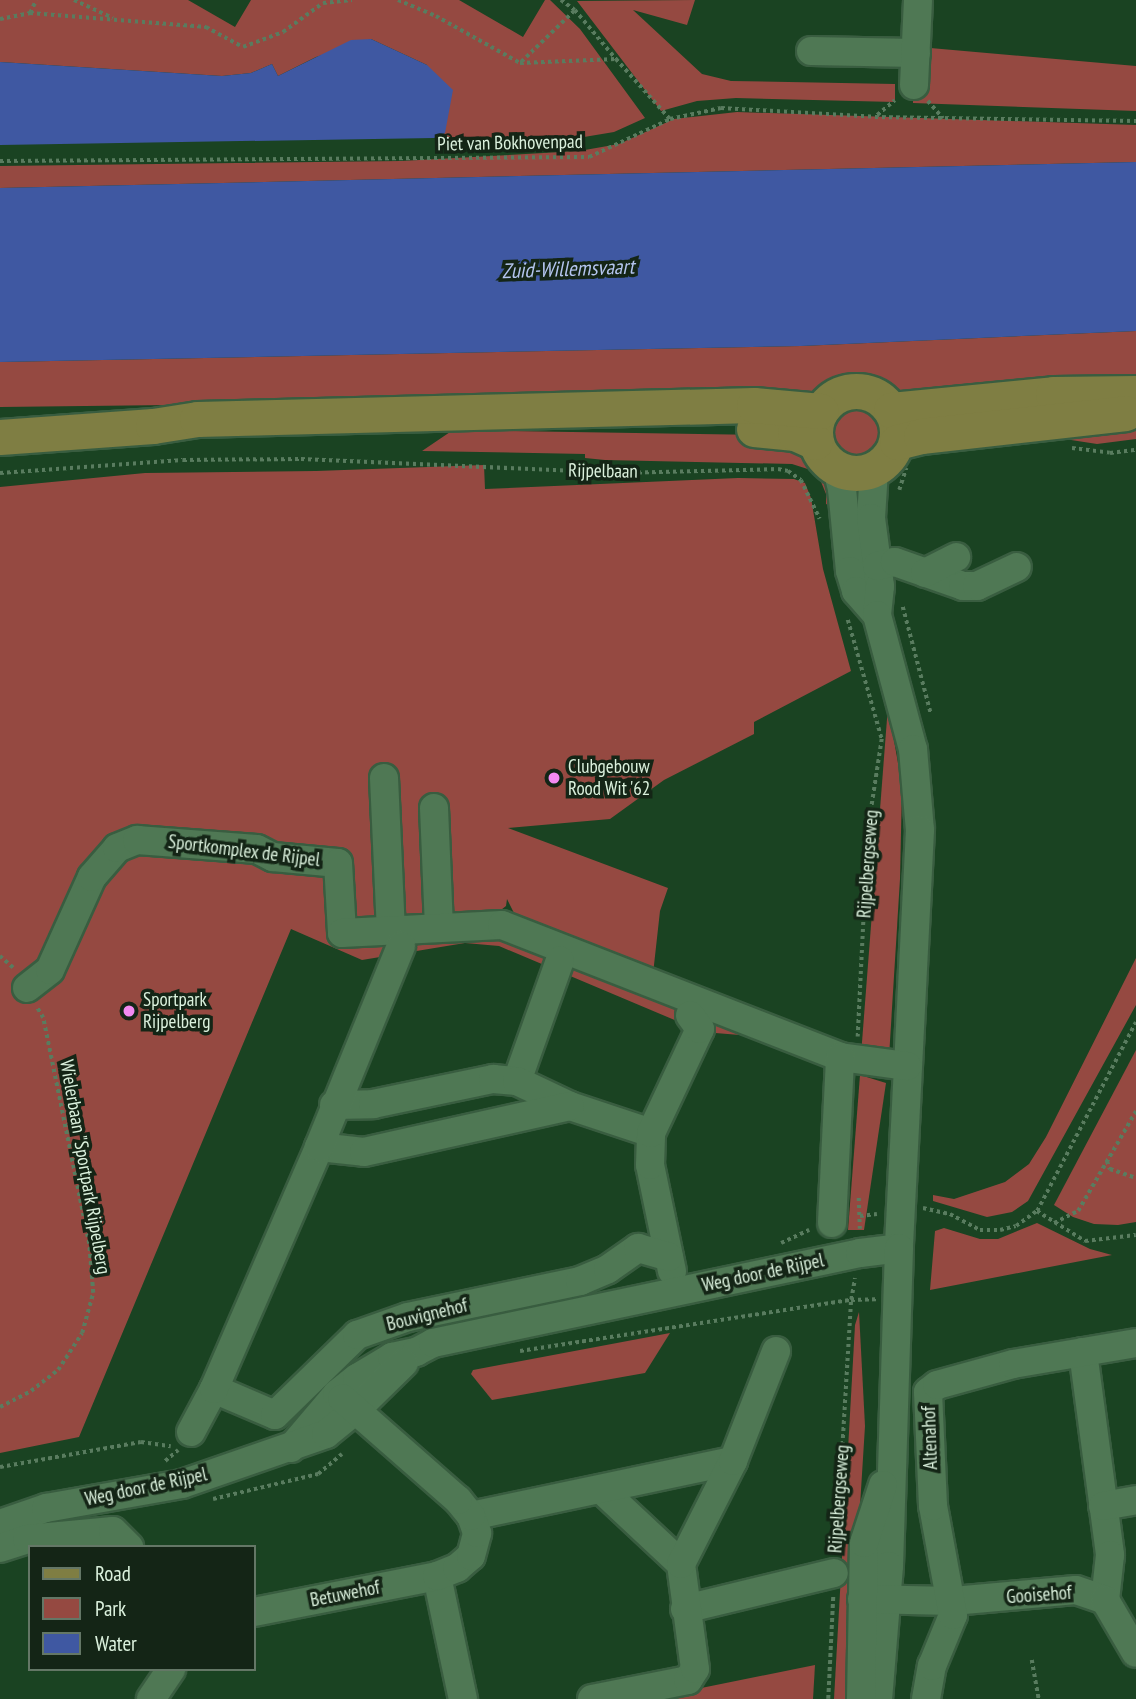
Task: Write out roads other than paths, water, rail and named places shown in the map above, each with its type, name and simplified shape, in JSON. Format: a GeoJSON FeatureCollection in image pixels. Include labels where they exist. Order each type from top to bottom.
{"type":"FeatureCollection","features":[{"type":"Feature","properties":{"kind":"main road"},"geometry":{"type":"LineString","coordinates":[[900,437],[883,401],[861,391],[838,395],[818,427],[821,454],[837,469],[862,473],[874,470],[884,463],[900,437],[1053,394],[1136,393]]}},
{"type":"Feature","properties":{"kind":"main road"},"geometry":{"type":"LineString","coordinates":[[0,437],[153,426],[197,419],[754,405],[818,427]]}},
{"type":"Feature","properties":{"kind":"main road"},"geometry":{"type":"LineString","coordinates":[[900,437],[1136,412]]}},
{"type":"Feature","properties":{"kind":"main road"},"geometry":{"type":"LineString","coordinates":[[0,414],[153,414],[197,419]]}},
{"type":"Feature","properties":{"kind":"street"},"geometry":{"type":"LineString","coordinates":[[914,85],[918,0]]}},
{"type":"Feature","properties":{"kind":"street"},"geometry":{"type":"LineString","coordinates":[[811,51],[916,53]]}},
{"type":"Feature","properties":{"kind":"street"},"geometry":{"type":"LineString","coordinates":[[837,469],[842,489],[830,524],[856,591],[877,615]]}},
{"type":"Feature","properties":{"kind":"street"},"geometry":{"type":"LineString","coordinates":[[874,470],[871,518],[880,586],[877,615],[913,749],[919,790],[920,830],[907,1066],[892,1466],[875,1502],[864,1543],[874,1600],[878,1699]]}},
{"type":"Feature","properties":{"kind":"street"},"geometry":{"type":"LineString","coordinates":[[925,573],[956,557]]}},
{"type":"Feature","properties":{"kind":"street"},"geometry":{"type":"LineString","coordinates":[[877,566],[895,562],[963,586],[977,586],[1017,567]]}},
{"type":"Feature","properties":{"kind":"street"},"geometry":{"type":"LineString","coordinates":[[187,1439],[214,1389],[319,1147],[396,939],[384,778]]}},
{"type":"Feature","properties":{"kind":"street"},"geometry":{"type":"LineString","coordinates":[[433,808],[439,928]]}},
{"type":"Feature","properties":{"kind":"street","name":"Sportkomplex de Rijpel"},"geometry":{"type":"LineString","coordinates":[[27,988],[50,970],[92,877],[117,848],[137,840],[257,849],[273,857],[338,863],[342,933],[396,939],[439,928],[502,925],[848,1058],[907,1066]]}},
{"type":"Feature","properties":{"kind":"street"},"geometry":{"type":"LineString","coordinates":[[517,1081],[560,960]]}},
{"type":"Feature","properties":{"kind":"street"},"geometry":{"type":"LineString","coordinates":[[676,1291],[650,1165],[651,1133],[700,1029],[690,1015]]}},
{"type":"Feature","properties":{"kind":"street"},"geometry":{"type":"LineString","coordinates":[[832,1223],[848,1058]]}},
{"type":"Feature","properties":{"kind":"street"},"geometry":{"type":"LineString","coordinates":[[334,1105],[373,1104],[493,1079],[517,1081],[570,1106],[651,1133]]}},
{"type":"Feature","properties":{"kind":"street"},"geometry":{"type":"LineString","coordinates":[[319,1147],[363,1152],[570,1106]]}},
{"type":"Feature","properties":{"kind":"street","name":"Bouvignehof"},"geometry":{"type":"LineString","coordinates":[[214,1389],[275,1415],[357,1335],[408,1317],[580,1281],[608,1269],[638,1248],[668,1257]]}},
{"type":"Feature","properties":{"kind":"street","name":"Weg door de Rijpel"},"geometry":{"type":"LineString","coordinates":[[0,1524],[46,1508],[181,1484],[291,1448],[346,1402],[392,1357],[416,1352],[433,1343],[860,1253],[899,1248]]}},
{"type":"Feature","properties":{"kind":"street","name":"Altenahof"},"geometry":{"type":"LineString","coordinates":[[953,1601],[933,1506],[928,1392],[937,1385],[1013,1364],[1136,1343]]}},
{"type":"Feature","properties":{"kind":"street"},"geometry":{"type":"LineString","coordinates":[[592,1699],[688,1680],[695,1669],[681,1564],[733,1461],[776,1351]]}},
{"type":"Feature","properties":{"kind":"street"},"geometry":{"type":"LineString","coordinates":[[1083,1352],[1110,1555],[1105,1600],[1136,1653]]}},
{"type":"Feature","properties":{"kind":"street"},"geometry":{"type":"LineString","coordinates":[[346,1402],[458,1500],[471,1516],[733,1461]]}},
{"type":"Feature","properties":{"kind":"street"},"geometry":{"type":"LineString","coordinates":[[601,1490],[681,1564]]}},
{"type":"Feature","properties":{"kind":"street"},"geometry":{"type":"LineString","coordinates":[[1103,1506],[1136,1500]]}},
{"type":"Feature","properties":{"kind":"street","name":"Betuwehof"},"geometry":{"type":"LineString","coordinates":[[256,1612],[437,1576],[457,1568],[471,1556],[477,1533],[471,1516]]}},
{"type":"Feature","properties":{"kind":"street"},"geometry":{"type":"LineString","coordinates":[[0,1548],[27,1539],[113,1531],[127,1545]]}},
{"type":"Feature","properties":{"kind":"street"},"geometry":{"type":"LineString","coordinates":[[685,1608],[834,1573]]}},
{"type":"Feature","properties":{"kind":"street"},"geometry":{"type":"LineString","coordinates":[[437,1576],[463,1699]]}},
{"type":"Feature","properties":{"kind":"street","name":"Gooisehof"},"geometry":{"type":"LineString","coordinates":[[874,1600],[953,1601],[1076,1590],[1105,1600]]}},
{"type":"Feature","properties":{"kind":"street"},"geometry":{"type":"LineString","coordinates":[[861,1699],[874,1600]]}},
{"type":"Feature","properties":{"kind":"street"},"geometry":{"type":"LineString","coordinates":[[926,1699],[932,1666],[953,1615],[953,1601]]}},
{"type":"Feature","properties":{"kind":"street"},"geometry":{"type":"LineString","coordinates":[[151,1699],[170,1671]]}},
{"type":"Feature","properties":{"kind":"water"},"geometry":{"type":"Polygon","coordinates":[[[371,39],[427,65],[453,90],[445,133],[434,138],[0,145],[0,62],[222,76],[251,73],[272,64],[278,76],[351,40],[371,39]]]}},
{"type":"Feature","properties":{"kind":"water","name":"Zuid-Willemsvaart"},"geometry":{"type":"Polygon","coordinates":[[[1136,162],[1136,331],[801,346],[0,362],[0,188],[1136,162]]]}},
{"type":"Feature","properties":{"kind":"place","name":"Clubgebouw Rood Wit '62"},"geometry":{"type":"Point","coordinates":[554,778]}},
{"type":"Feature","properties":{"kind":"place","name":"Sportpark Rijpelberg"},"geometry":{"type":"Point","coordinates":[129,1011]}}]}
